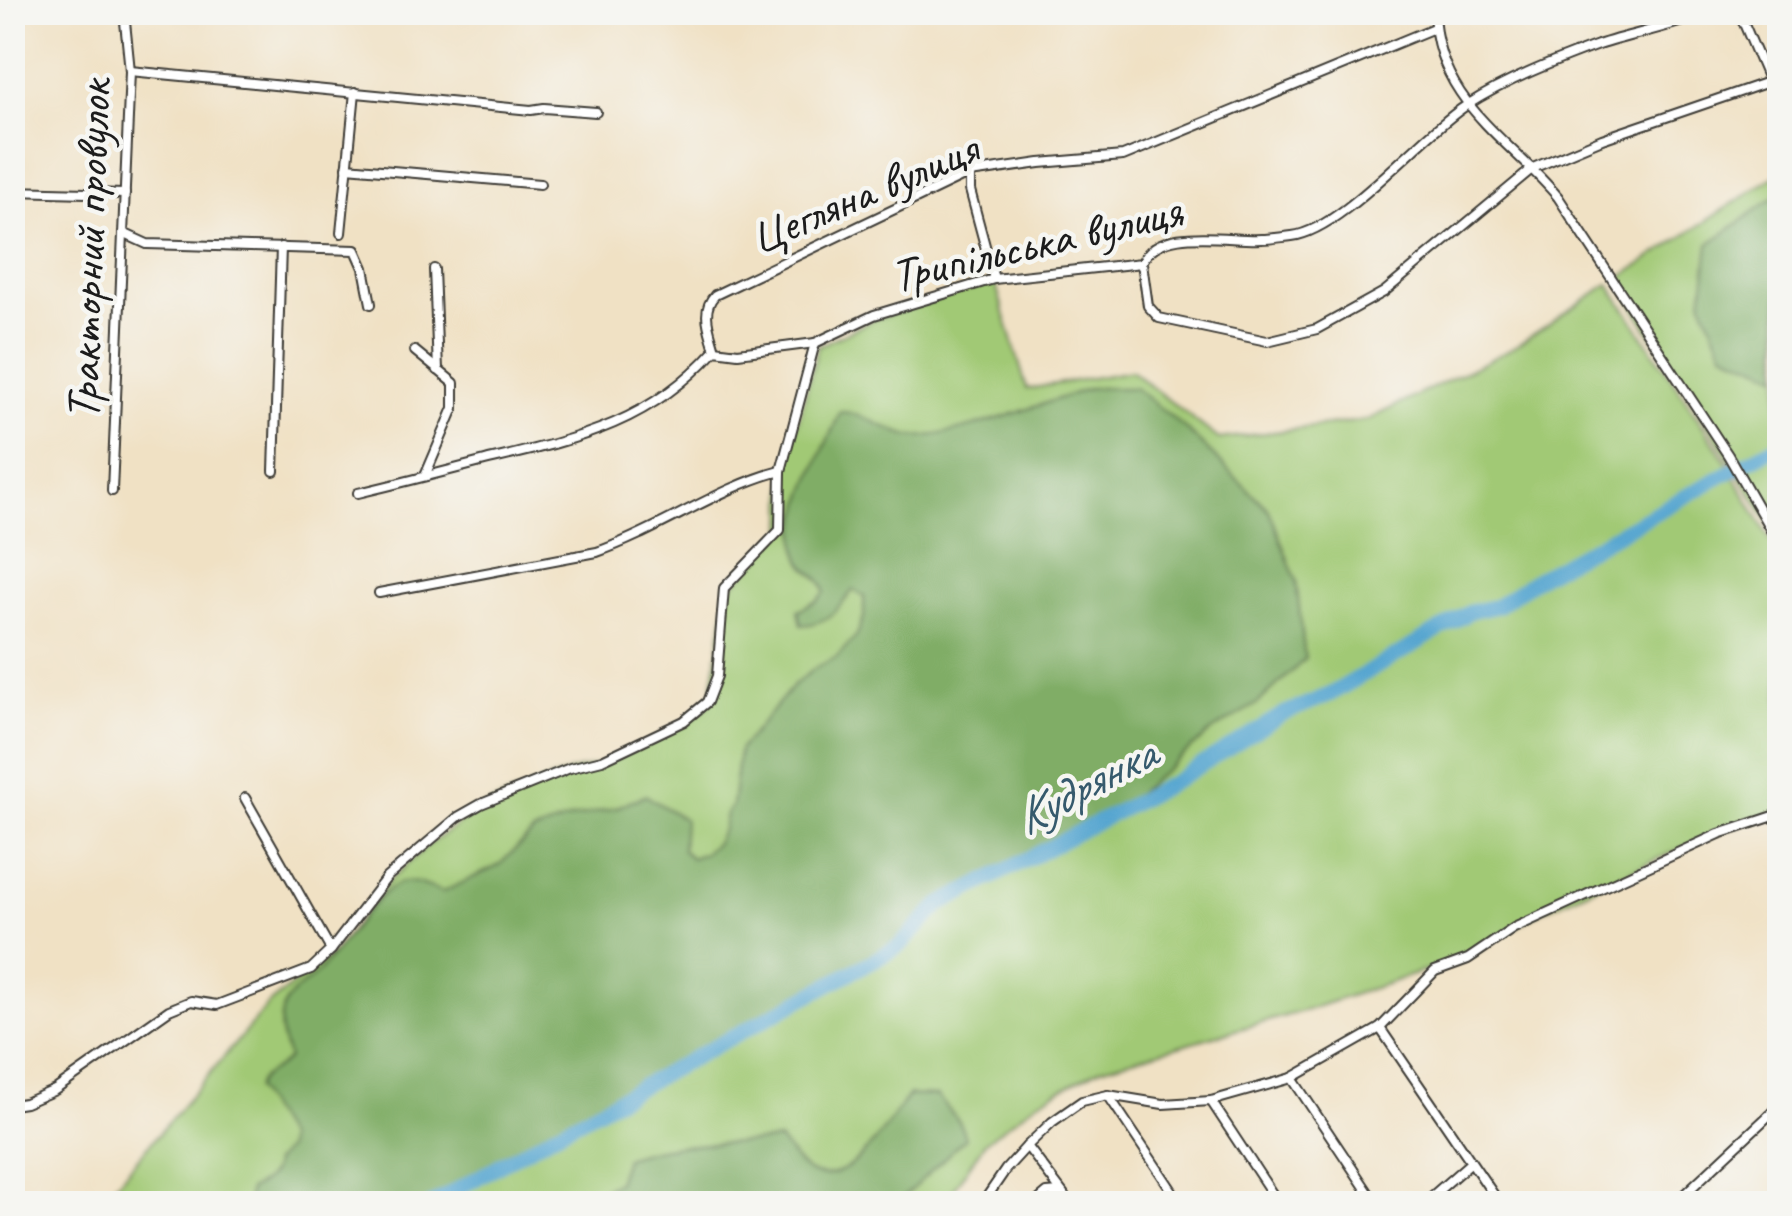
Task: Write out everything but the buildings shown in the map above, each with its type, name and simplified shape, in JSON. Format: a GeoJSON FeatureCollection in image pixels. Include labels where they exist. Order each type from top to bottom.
{"type":"FeatureCollection","features":[{"type":"Feature","properties":{"kind":"street"},"geometry":{"type":"LineString","coordinates":[[12,126],[19,12]]}},
{"type":"Feature","properties":{"kind":"street","name":"Тракторний провулок"},"geometry":{"type":"LineString","coordinates":[[112,491],[130,72],[124,12]]}},
{"type":"Feature","properties":{"kind":"street"},"geometry":{"type":"LineString","coordinates":[[1434,12],[1434,28],[1448,70],[1466,106],[1534,168],[1558,197],[1728,455],[1780,546]]}},
{"type":"Feature","properties":{"kind":"street","name":"Трипільська вулиця"},"geometry":{"type":"LineString","coordinates":[[715,350],[738,353],[815,344],[874,315],[994,278],[1142,263],[1145,254],[1184,237],[1261,239],[1306,234],[1352,202],[1466,106],[1526,74],[1600,44],[1673,26],[1708,12]]}},
{"type":"Feature","properties":{"kind":"street"},"geometry":{"type":"LineString","coordinates":[[1738,12],[1769,82]]}},
{"type":"Feature","properties":{"kind":"street","name":"Цегляна вулиця"},"geometry":{"type":"LineString","coordinates":[[715,350],[706,316],[707,304],[716,294],[970,173],[1040,162],[1123,156],[1434,28]]}},
{"type":"Feature","properties":{"kind":"street"},"geometry":{"type":"LineString","coordinates":[[130,72],[530,110],[596,112]]}},
{"type":"Feature","properties":{"kind":"street"},"geometry":{"type":"LineString","coordinates":[[1142,263],[1148,306],[1158,318],[1267,341],[1317,328],[1384,292],[1534,168],[1602,139],[1780,78]]}},
{"type":"Feature","properties":{"kind":"street"},"geometry":{"type":"LineString","coordinates":[[340,233],[355,92]]}},
{"type":"Feature","properties":{"kind":"street"},"geometry":{"type":"LineString","coordinates":[[347,167],[540,184]]}},
{"type":"Feature","properties":{"kind":"street"},"geometry":{"type":"LineString","coordinates":[[970,173],[970,190],[994,278]]}},
{"type":"Feature","properties":{"kind":"street"},"geometry":{"type":"LineString","coordinates":[[12,191],[125,194]]}},
{"type":"Feature","properties":{"kind":"street"},"geometry":{"type":"LineString","coordinates":[[123,233],[147,244],[356,250],[371,304]]}},
{"type":"Feature","properties":{"kind":"street"},"geometry":{"type":"LineString","coordinates":[[274,471],[281,247]]}},
{"type":"Feature","properties":{"kind":"street"},"geometry":{"type":"LineString","coordinates":[[434,269],[438,370]]}},
{"type":"Feature","properties":{"kind":"street"},"geometry":{"type":"LineString","coordinates":[[12,1105],[56,1090],[169,1010],[192,1002],[216,1005],[311,968],[331,950],[387,877],[458,817],[570,768],[602,760],[684,721],[706,702],[717,676],[724,588],[780,530],[781,472],[815,344]]}},
{"type":"Feature","properties":{"kind":"street"},"geometry":{"type":"LineString","coordinates":[[358,493],[611,427],[660,400],[715,350]]}},
{"type":"Feature","properties":{"kind":"street"},"geometry":{"type":"LineString","coordinates":[[415,352],[454,382],[454,408],[424,476]]}},
{"type":"Feature","properties":{"kind":"street"},"geometry":{"type":"LineString","coordinates":[[379,593],[596,552],[781,472]]}},
{"type":"Feature","properties":{"kind":"street"},"geometry":{"type":"LineString","coordinates":[[245,798],[331,950]]}},
{"type":"Feature","properties":{"kind":"street"},"geometry":{"type":"LineString","coordinates":[[982,1204],[1026,1146],[1070,1107],[1108,1095],[1163,1104],[1211,1101],[1292,1078],[1380,1028],[1435,971],[1468,960],[1514,928],[1719,834],[1780,814]]}},
{"type":"Feature","properties":{"kind":"street"},"geometry":{"type":"LineString","coordinates":[[1380,1028],[1500,1204]]}},
{"type":"Feature","properties":{"kind":"street"},"geometry":{"type":"LineString","coordinates":[[1292,1078],[1376,1204]]}},
{"type":"Feature","properties":{"kind":"street"},"geometry":{"type":"LineString","coordinates":[[1108,1095],[1182,1204]]}},
{"type":"Feature","properties":{"kind":"street"},"geometry":{"type":"LineString","coordinates":[[1211,1101],[1280,1204]]}},
{"type":"Feature","properties":{"kind":"street"},"geometry":{"type":"LineString","coordinates":[[1674,1204],[1780,1105]]}},
{"type":"Feature","properties":{"kind":"street"},"geometry":{"type":"LineString","coordinates":[[1026,1146],[1071,1204]]}},
{"type":"Feature","properties":{"kind":"street"},"geometry":{"type":"LineString","coordinates":[[1423,1204],[1470,1163]]}},
{"type":"Feature","properties":{"kind":"street"},"geometry":{"type":"LineString","coordinates":[[1034,1204],[1047,1193],[1062,1194]]}},
{"type":"Feature","properties":{"kind":"green space"},"geometry":{"type":"Polygon","coordinates":[[[1779,173],[1779,538],[1617,280],[1779,173]]]}},
{"type":"Feature","properties":{"kind":"green space"},"geometry":{"type":"Polygon","coordinates":[[[1779,194],[1779,375],[1723,352],[1702,301],[1709,244],[1779,194]]]}},
{"type":"Feature","properties":{"kind":"green space"},"geometry":{"type":"Polygon","coordinates":[[[995,282],[1027,389],[1131,371],[1219,439],[1367,420],[1511,349],[1609,284],[1724,458],[1779,554],[1779,812],[1718,832],[1544,910],[1467,957],[1310,1009],[1101,1068],[1037,1102],[985,1142],[944,1203],[99,1204],[269,1004],[334,952],[390,880],[427,846],[482,807],[571,771],[604,764],[686,724],[710,704],[728,590],[784,532],[785,472],[818,346],[875,319],[995,282]]]}},
{"type":"Feature","properties":{"kind":"green space"},"geometry":{"type":"Polygon","coordinates":[[[1090,388],[1135,388],[1187,430],[1269,510],[1296,580],[1305,659],[1258,703],[1212,731],[1115,812],[964,887],[942,901],[896,944],[425,1203],[248,1203],[249,1190],[269,1176],[274,1162],[286,1149],[286,1138],[256,1089],[261,1079],[288,1058],[281,1030],[284,1005],[318,972],[387,891],[408,882],[443,892],[498,866],[534,832],[645,795],[684,819],[682,850],[691,858],[716,843],[732,806],[739,750],[793,686],[837,657],[857,635],[864,617],[864,596],[853,590],[837,609],[818,622],[801,625],[798,610],[817,601],[825,592],[802,562],[797,527],[808,487],[840,412],[855,414],[902,434],[927,436],[973,426],[1090,388]]]}},
{"type":"Feature","properties":{"kind":"green space"},"geometry":{"type":"Polygon","coordinates":[[[909,1095],[937,1096],[960,1123],[965,1138],[898,1203],[579,1203],[617,1182],[625,1158],[663,1148],[779,1140],[799,1164],[815,1174],[831,1175],[862,1155],[909,1095]]]}},
{"type":"Feature","properties":{"kind":"waterway","name":"Кудрянка"},"geometry":{"type":"LineString","coordinates":[[432,1204],[900,946],[940,905],[1172,783],[1283,714],[1329,695],[1470,612],[1497,606],[1539,577],[1780,444]]}}]}
